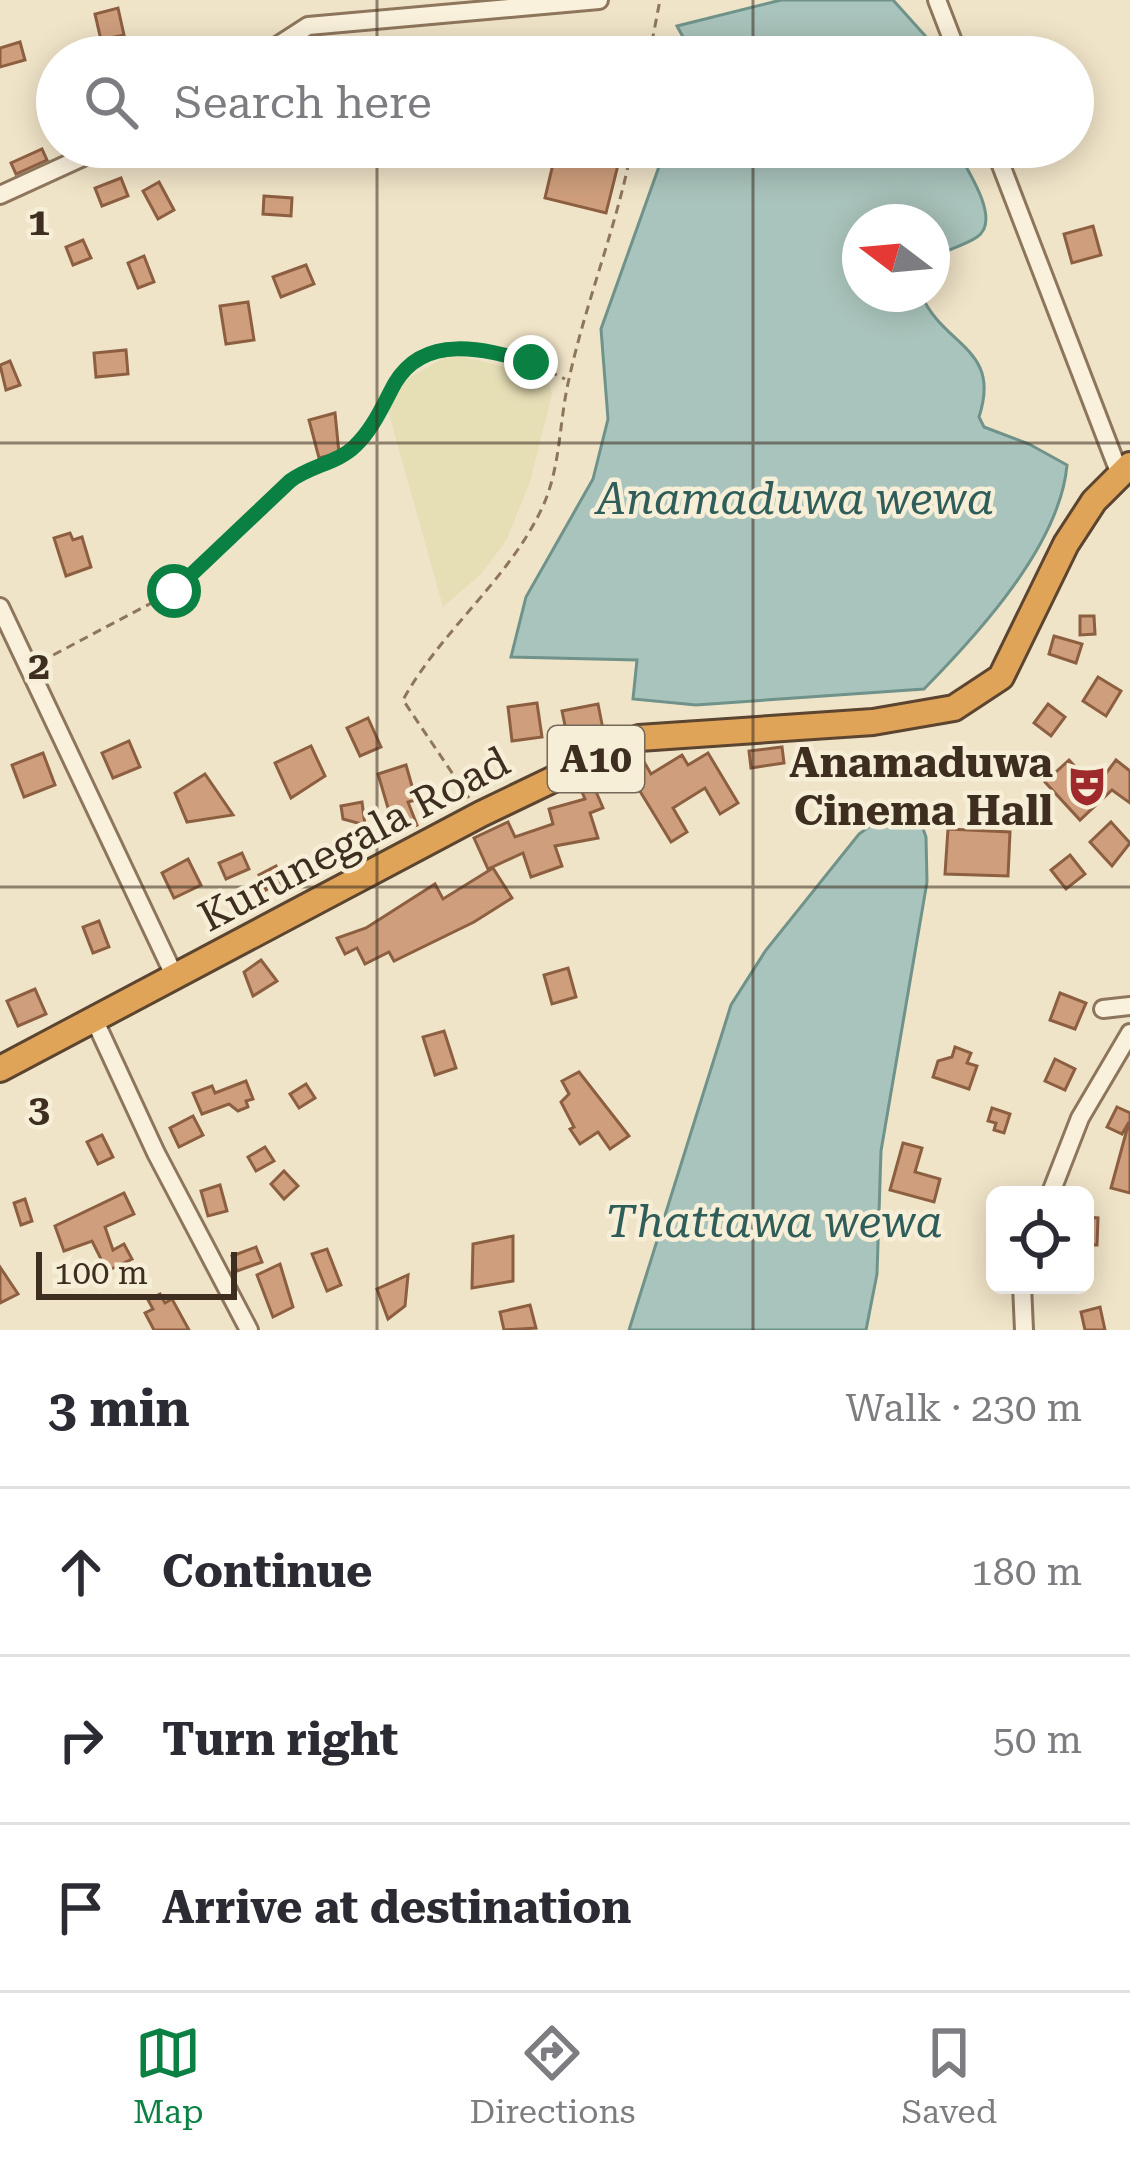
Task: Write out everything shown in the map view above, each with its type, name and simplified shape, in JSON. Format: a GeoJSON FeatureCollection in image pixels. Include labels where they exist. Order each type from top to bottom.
{"type":"FeatureCollection","features":[{"type":"Feature","properties":{"kind":"highway","name":"Kurunegala Road"},"geometry":{"type":"LineString","coordinates":[[0,1069],[481,814],[639,738],[873,722],[954,708],[1001,677],[1066,544],[1125,468]]}},
{"type":"Feature","properties":{"kind":"street"},"geometry":{"type":"LineString","coordinates":[[293,36],[308,26],[598,0]]}},
{"type":"Feature","properties":{"kind":"street"},"geometry":{"type":"LineString","coordinates":[[937,0],[951,36]]}},
{"type":"Feature","properties":{"kind":"street"},"geometry":{"type":"LineString","coordinates":[[0,195],[59,168]]}},
{"type":"Feature","properties":{"kind":"street"},"geometry":{"type":"LineString","coordinates":[[1003,168],[1125,468]]}},
{"type":"Feature","properties":{"kind":"street"},"geometry":{"type":"LineString","coordinates":[[0,607],[175,976]]}},
{"type":"Feature","properties":{"kind":"street"},"geometry":{"type":"LineString","coordinates":[[1103,1009],[1130,1006]]}},
{"type":"Feature","properties":{"kind":"street"},"geometry":{"type":"LineString","coordinates":[[94,1019],[156,1154],[249,1330]]}},
{"type":"Feature","properties":{"kind":"street"},"geometry":{"type":"LineString","coordinates":[[1054,1186],[1080,1118],[1130,1033]]}},
{"type":"Feature","properties":{"kind":"street"},"geometry":{"type":"LineString","coordinates":[[1022,1294],[1024,1330]]}},
{"type":"Feature","properties":{"kind":"path"},"geometry":{"type":"LineString","coordinates":[[653,36],[660,0]]}},
{"type":"Feature","properties":{"kind":"path"},"geometry":{"type":"LineString","coordinates":[[481,814],[424,738],[403,700],[419,670],[503,573],[542,507],[554,476],[568,380],[626,168]]}},
{"type":"Feature","properties":{"kind":"path"},"geometry":{"type":"LineString","coordinates":[[28,668],[174,591],[202,570],[290,481],[307,468],[351,451],[368,433],[400,376],[425,353],[455,348],[494,352],[568,380]]}},
{"type":"Feature","properties":{"kind":"shaded area"},"geometry":{"type":"Polygon","coordinates":[[[460,356],[525,372],[549,384],[552,394],[530,482],[506,541],[482,573],[443,607],[387,407],[402,382],[444,358],[460,356]]]}},
{"type":"Feature","properties":{"kind":"water"},"geometry":{"type":"Polygon","coordinates":[[[781,0],[893,0],[925,36],[682,36],[677,26],[781,0]]]}},
{"type":"Feature","properties":{"kind":"water","name":"Anamaduwa wewa"},"geometry":{"type":"Polygon","coordinates":[[[658,168],[966,168],[984,206],[984,229],[950,250],[950,204],[842,204],[842,312],[931,312],[977,361],[983,376],[979,417],[984,427],[1067,465],[1061,495],[1033,557],[991,615],[924,689],[696,705],[633,699],[637,660],[511,657],[526,597],[593,479],[608,419],[601,329],[658,168]]]}},
{"type":"Feature","properties":{"kind":"water","name":"Thattawa wewa"},"geometry":{"type":"Polygon","coordinates":[[[917,812],[926,837],[927,882],[881,1151],[877,1274],[866,1330],[629,1330],[731,1005],[766,950],[859,834],[886,814],[917,812]]]}},
{"type":"Feature","properties":{"kind":"building"},"geometry":{"type":"Polygon","coordinates":[[[118,8],[124,35],[100,36],[95,14],[118,8]]]}},
{"type":"Feature","properties":{"kind":"building"},"geometry":{"type":"Polygon","coordinates":[[[20,42],[25,60],[0,67],[0,48],[20,42]]]}},
{"type":"Feature","properties":{"kind":"building"},"geometry":{"type":"Polygon","coordinates":[[[36,152],[36,165],[16,174],[11,163],[36,152]]]}},
{"type":"Feature","properties":{"kind":"building"},"geometry":{"type":"Polygon","coordinates":[[[552,168],[617,168],[606,213],[545,198],[552,168]]]}},
{"type":"Feature","properties":{"kind":"building"},"geometry":{"type":"Polygon","coordinates":[[[121,178],[128,196],[102,206],[95,188],[121,178]]]}},
{"type":"Feature","properties":{"kind":"building"},"geometry":{"type":"Polygon","coordinates":[[[159,182],[174,210],[158,219],[143,191],[159,182]]]}},
{"type":"Feature","properties":{"kind":"building"},"geometry":{"type":"Polygon","coordinates":[[[264,196],[292,198],[291,216],[263,214],[264,196]]]}},
{"type":"Feature","properties":{"kind":"building"},"geometry":{"type":"Polygon","coordinates":[[[1093,226],[1101,255],[1072,263],[1064,234],[1093,226]]]}},
{"type":"Feature","properties":{"kind":"building"},"geometry":{"type":"Polygon","coordinates":[[[83,240],[91,258],[73,265],[66,247],[83,240]]]}},
{"type":"Feature","properties":{"kind":"building"},"geometry":{"type":"Polygon","coordinates":[[[144,256],[154,282],[138,288],[128,263],[144,256]]]}},
{"type":"Feature","properties":{"kind":"building"},"geometry":{"type":"Polygon","coordinates":[[[306,265],[314,284],[281,297],[273,277],[306,265]]]}},
{"type":"Feature","properties":{"kind":"building"},"geometry":{"type":"Polygon","coordinates":[[[248,302],[254,340],[226,344],[220,306],[248,302]]]}},
{"type":"Feature","properties":{"kind":"building"},"geometry":{"type":"Polygon","coordinates":[[[126,350],[128,374],[96,377],[94,353],[126,350]]]}},
{"type":"Feature","properties":{"kind":"building"},"geometry":{"type":"Polygon","coordinates":[[[10,361],[20,385],[6,390],[0,365],[10,361]]]}},
{"type":"Feature","properties":{"kind":"building"},"geometry":{"type":"Polygon","coordinates":[[[335,413],[339,453],[319,458],[309,420],[335,413]]]}},
{"type":"Feature","properties":{"kind":"building"},"geometry":{"type":"Polygon","coordinates":[[[70,533],[73,540],[82,537],[91,567],[66,576],[54,538],[70,533]]]}},
{"type":"Feature","properties":{"kind":"building"},"geometry":{"type":"Polygon","coordinates":[[[1080,616],[1094,616],[1095,634],[1080,635],[1080,616]]]}},
{"type":"Feature","properties":{"kind":"building"},"geometry":{"type":"Polygon","coordinates":[[[1054,636],[1082,644],[1076,663],[1049,654],[1054,636]]]}},
{"type":"Feature","properties":{"kind":"building"},"geometry":{"type":"Polygon","coordinates":[[[1098,677],[1121,691],[1106,716],[1083,701],[1098,677]]]}},
{"type":"Feature","properties":{"kind":"building"},"geometry":{"type":"Polygon","coordinates":[[[537,703],[542,737],[512,741],[508,707],[537,703]]]}},
{"type":"Feature","properties":{"kind":"building"},"geometry":{"type":"Polygon","coordinates":[[[598,704],[603,729],[567,735],[562,711],[598,704]]]}},
{"type":"Feature","properties":{"kind":"building"},"geometry":{"type":"Polygon","coordinates":[[[1048,704],[1065,717],[1051,736],[1034,723],[1048,704]]]}},
{"type":"Feature","properties":{"kind":"building"},"geometry":{"type":"Polygon","coordinates":[[[368,718],[381,747],[360,756],[347,728],[368,718]]]}},
{"type":"Feature","properties":{"kind":"building"},"geometry":{"type":"Polygon","coordinates":[[[129,741],[140,767],[113,778],[102,753],[129,741]]]}},
{"type":"Feature","properties":{"kind":"building"},"geometry":{"type":"Polygon","coordinates":[[[311,746],[325,776],[291,798],[275,763],[311,746]]]}},
{"type":"Feature","properties":{"kind":"building"},"geometry":{"type":"Polygon","coordinates":[[[782,747],[784,763],[751,768],[749,751],[782,747]]]}},
{"type":"Feature","properties":{"kind":"building"},"geometry":{"type":"Polygon","coordinates":[[[43,753],[55,785],[24,797],[12,765],[43,753]]]}},
{"type":"Feature","properties":{"kind":"building"},"geometry":{"type":"Polygon","coordinates":[[[708,753],[738,803],[720,814],[705,788],[673,808],[687,832],[671,842],[627,770],[643,760],[651,774],[682,755],[688,765],[708,753]]]}},
{"type":"Feature","properties":{"kind":"building"},"geometry":{"type":"Polygon","coordinates":[[[1069,760],[1095,788],[1116,760],[1130,771],[1130,803],[1112,790],[1080,820],[1045,782],[1069,760]]]}},
{"type":"Feature","properties":{"kind":"building"},"geometry":{"type":"Polygon","coordinates":[[[406,765],[416,800],[408,802],[417,825],[403,830],[393,807],[388,808],[378,774],[406,765]]]}},
{"type":"Feature","properties":{"kind":"building"},"geometry":{"type":"Polygon","coordinates":[[[205,774],[233,815],[187,822],[175,793],[205,774]]]}},
{"type":"Feature","properties":{"kind":"building"},"geometry":{"type":"Polygon","coordinates":[[[594,787],[603,808],[590,813],[598,838],[555,846],[562,866],[531,877],[523,853],[488,869],[474,838],[508,822],[515,837],[553,824],[549,809],[585,799],[582,792],[594,787]]]}},
{"type":"Feature","properties":{"kind":"building"},"geometry":{"type":"Polygon","coordinates":[[[362,802],[365,825],[343,819],[341,806],[362,802]]]}},
{"type":"Feature","properties":{"kind":"building"},"geometry":{"type":"Polygon","coordinates":[[[1111,822],[1130,843],[1112,866],[1090,842],[1111,822]]]}},
{"type":"Feature","properties":{"kind":"building"},"geometry":{"type":"Polygon","coordinates":[[[948,829],[1010,832],[1008,876],[945,874],[948,829]]]}},
{"type":"Feature","properties":{"kind":"building"},"geometry":{"type":"Polygon","coordinates":[[[242,853],[249,869],[226,879],[219,863],[242,853]]]}},
{"type":"Feature","properties":{"kind":"building"},"geometry":{"type":"Polygon","coordinates":[[[1070,855],[1085,874],[1066,889],[1051,870],[1070,855]]]}},
{"type":"Feature","properties":{"kind":"building"},"geometry":{"type":"Polygon","coordinates":[[[188,859],[201,885],[174,898],[162,873],[188,859]]]}},
{"type":"Feature","properties":{"kind":"building"},"geometry":{"type":"Polygon","coordinates":[[[276,866],[284,881],[266,890],[259,875],[276,866]]]}},
{"type":"Feature","properties":{"kind":"building"},"geometry":{"type":"Polygon","coordinates":[[[493,868],[512,898],[474,922],[394,961],[389,952],[365,964],[357,948],[345,954],[337,938],[366,928],[435,884],[443,899],[493,868]]]}},
{"type":"Feature","properties":{"kind":"building"},"geometry":{"type":"Polygon","coordinates":[[[99,921],[109,947],[93,953],[83,927],[99,921]]]}},
{"type":"Feature","properties":{"kind":"building"},"geometry":{"type":"Polygon","coordinates":[[[261,960],[277,981],[253,996],[244,972],[261,960]]]}},
{"type":"Feature","properties":{"kind":"building"},"geometry":{"type":"Polygon","coordinates":[[[568,968],[576,997],[552,1004],[544,975],[568,968]]]}},
{"type":"Feature","properties":{"kind":"building"},"geometry":{"type":"Polygon","coordinates":[[[35,989],[46,1014],[18,1026],[7,1001],[35,989]]]}},
{"type":"Feature","properties":{"kind":"building"},"geometry":{"type":"Polygon","coordinates":[[[1060,993],[1086,1003],[1075,1029],[1050,1020],[1060,993]]]}},
{"type":"Feature","properties":{"kind":"building"},"geometry":{"type":"Polygon","coordinates":[[[444,1031],[456,1068],[435,1075],[423,1037],[444,1031]]]}},
{"type":"Feature","properties":{"kind":"building"},"geometry":{"type":"Polygon","coordinates":[[[955,1047],[971,1053],[967,1063],[977,1066],[969,1089],[933,1077],[938,1061],[952,1057],[955,1047]]]}},
{"type":"Feature","properties":{"kind":"building"},"geometry":{"type":"Polygon","coordinates":[[[1055,1059],[1075,1069],[1065,1090],[1045,1081],[1055,1059]]]}},
{"type":"Feature","properties":{"kind":"building"},"geometry":{"type":"Polygon","coordinates":[[[579,1072],[629,1136],[610,1149],[598,1132],[580,1144],[570,1129],[574,1127],[561,1102],[569,1094],[562,1081],[579,1072]]]}},
{"type":"Feature","properties":{"kind":"building"},"geometry":{"type":"Polygon","coordinates":[[[246,1081],[253,1099],[246,1101],[248,1107],[238,1111],[229,1104],[202,1114],[193,1093],[212,1086],[215,1093],[246,1081]]]}},
{"type":"Feature","properties":{"kind":"building"},"geometry":{"type":"Polygon","coordinates":[[[306,1084],[315,1098],[299,1108],[290,1094],[306,1084]]]}},
{"type":"Feature","properties":{"kind":"building"},"geometry":{"type":"Polygon","coordinates":[[[1117,1107],[1130,1113],[1130,1193],[1111,1188],[1129,1122],[1122,1134],[1107,1127],[1117,1107]]]}},
{"type":"Feature","properties":{"kind":"building"},"geometry":{"type":"Polygon","coordinates":[[[992,1108],[1010,1114],[1004,1133],[988,1121],[992,1108]]]}},
{"type":"Feature","properties":{"kind":"building"},"geometry":{"type":"Polygon","coordinates":[[[193,1116],[203,1135],[179,1147],[170,1128],[193,1116]]]}},
{"type":"Feature","properties":{"kind":"building"},"geometry":{"type":"Polygon","coordinates":[[[102,1135],[113,1157],[98,1164],[87,1142],[102,1135]]]}},
{"type":"Feature","properties":{"kind":"building"},"geometry":{"type":"Polygon","coordinates":[[[903,1143],[922,1148],[915,1172],[940,1179],[934,1202],[890,1190],[903,1143]]]}},
{"type":"Feature","properties":{"kind":"building"},"geometry":{"type":"Polygon","coordinates":[[[265,1147],[274,1161],[256,1171],[248,1157],[265,1147]]]}},
{"type":"Feature","properties":{"kind":"building"},"geometry":{"type":"Polygon","coordinates":[[[284,1171],[298,1186],[284,1199],[271,1184],[284,1171]]]}},
{"type":"Feature","properties":{"kind":"building"},"geometry":{"type":"Polygon","coordinates":[[[220,1185],[227,1211],[208,1216],[201,1191],[220,1185]]]}},
{"type":"Feature","properties":{"kind":"building"},"geometry":{"type":"Polygon","coordinates":[[[124,1193],[134,1214],[105,1227],[113,1250],[124,1244],[132,1259],[107,1271],[92,1241],[64,1251],[55,1226],[124,1193]]]}},
{"type":"Feature","properties":{"kind":"building"},"geometry":{"type":"Polygon","coordinates":[[[25,1199],[32,1221],[21,1225],[14,1203],[25,1199]]]}},
{"type":"Feature","properties":{"kind":"building"},"geometry":{"type":"Polygon","coordinates":[[[1094,1218],[1098,1218],[1094,1245],[1094,1218]]]}},
{"type":"Feature","properties":{"kind":"building"},"geometry":{"type":"Polygon","coordinates":[[[513,1236],[513,1281],[472,1288],[473,1244],[513,1236]]]}},
{"type":"Feature","properties":{"kind":"building"},"geometry":{"type":"Polygon","coordinates":[[[256,1247],[262,1262],[237,1271],[232,1256],[256,1247]]]}},
{"type":"Feature","properties":{"kind":"building"},"geometry":{"type":"Polygon","coordinates":[[[327,1249],[341,1285],[327,1291],[312,1254],[327,1249]]]}},
{"type":"Feature","properties":{"kind":"building"},"geometry":{"type":"Polygon","coordinates":[[[280,1264],[293,1307],[273,1317],[257,1275],[280,1264]]]}},
{"type":"Feature","properties":{"kind":"building"},"geometry":{"type":"Polygon","coordinates":[[[0,1267],[18,1294],[0,1303],[0,1267]]]}},
{"type":"Feature","properties":{"kind":"building"},"geometry":{"type":"Polygon","coordinates":[[[408,1275],[405,1306],[388,1319],[377,1289],[408,1275]]]}},
{"type":"Feature","properties":{"kind":"building"},"geometry":{"type":"Polygon","coordinates":[[[160,1294],[165,1303],[172,1299],[189,1330],[154,1330],[145,1313],[153,1309],[148,1300],[160,1294]]]}},
{"type":"Feature","properties":{"kind":"building"},"geometry":{"type":"Polygon","coordinates":[[[530,1305],[536,1328],[504,1330],[500,1312],[530,1305]]]}},
{"type":"Feature","properties":{"kind":"building"},"geometry":{"type":"Polygon","coordinates":[[[1100,1307],[1105,1330],[1085,1330],[1081,1312],[1100,1307]]]}},
{"type":"Feature","properties":{"kind":"place","name":"Anamaduwa Cinema Hall"},"geometry":{"type":"Point","coordinates":[1087,786]}},
{"type":"Feature","properties":{"kind":"route"},"geometry":{"type":"LineString","coordinates":[[174,591],[202,570],[290,481],[307,468],[351,451],[368,433],[400,376],[425,353],[455,348],[531,362]]}}]}
